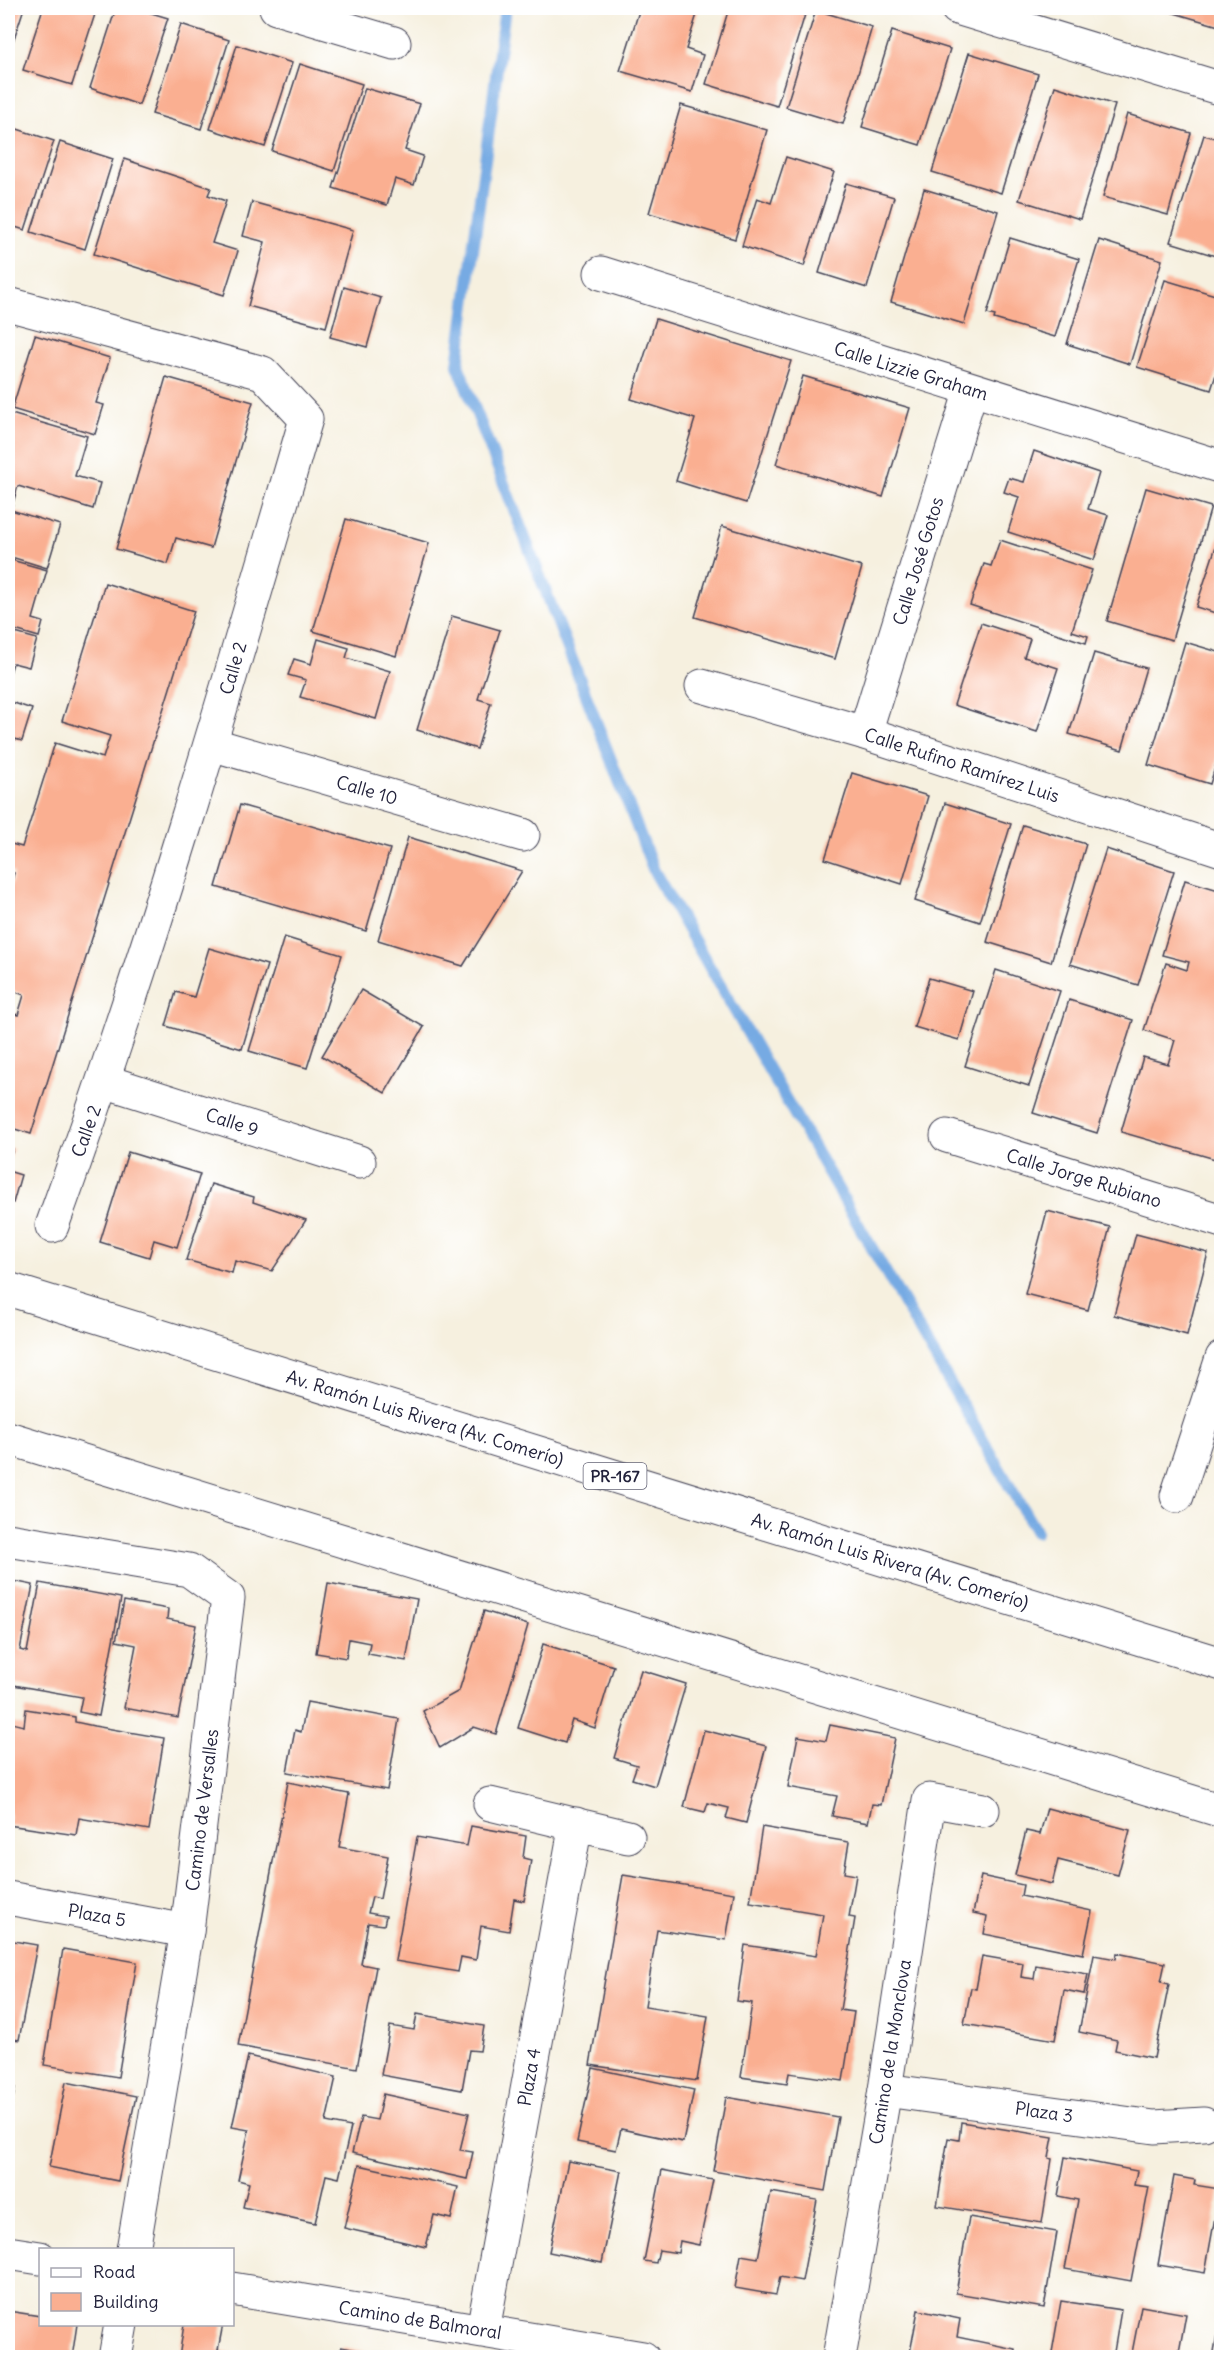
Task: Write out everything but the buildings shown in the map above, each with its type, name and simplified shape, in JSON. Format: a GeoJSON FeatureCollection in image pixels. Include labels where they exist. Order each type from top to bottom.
{"type":"FeatureCollection","features":[{"type":"Feature","properties":{"kind":"street"},"geometry":{"type":"LineString","coordinates":[[276,8],[394,43]]}},
{"type":"Feature","properties":{"kind":"street"},"geometry":{"type":"LineString","coordinates":[[957,8],[1221,89]]}},
{"type":"Feature","properties":{"kind":"street","name":"Calle Lizzie Graham"},"geometry":{"type":"LineString","coordinates":[[601,273],[1221,467]]}},
{"type":"Feature","properties":{"kind":"street","name":"Calle 2"},"geometry":{"type":"LineString","coordinates":[[8,304],[263,373],[306,419],[211,744],[104,1081],[52,1226]]}},
{"type":"Feature","properties":{"kind":"street","name":"Calle José Gotos"},"geometry":{"type":"LineString","coordinates":[[865,733],[971,390]]}},
{"type":"Feature","properties":{"kind":"street","name":"Calle Rufino Ramírez Luis"},"geometry":{"type":"LineString","coordinates":[[702,686],[865,733],[1221,850]]}},
{"type":"Feature","properties":{"kind":"street","name":"Calle 10"},"geometry":{"type":"LineString","coordinates":[[211,744],[523,835]]}},
{"type":"Feature","properties":{"kind":"street","name":"Calle 9"},"geometry":{"type":"LineString","coordinates":[[104,1081],[359,1162]]}},
{"type":"Feature","properties":{"kind":"street","name":"Calle Jorge Rubiano"},"geometry":{"type":"LineString","coordinates":[[947,1136],[1221,1221]]}},
{"type":"Feature","properties":{"kind":"street","name":"Av. Ramón Luis Rivera (Av. Comerío)"},"geometry":{"type":"LineString","coordinates":[[8,1289],[1221,1664]]}},
{"type":"Feature","properties":{"kind":"street"},"geometry":{"type":"LineString","coordinates":[[1177,1496],[1211,1424],[1221,1358]]}},
{"type":"Feature","properties":{"kind":"street"},"geometry":{"type":"LineString","coordinates":[[8,1438],[1221,1811]]}},
{"type":"Feature","properties":{"kind":"street","name":"Camino de Versalles"},"geometry":{"type":"LineString","coordinates":[[8,1540],[189,1570],[228,1598],[187,1931],[133,2248]]}},
{"type":"Feature","properties":{"kind":"street","name":"Camino de la Monclova"},"geometry":{"type":"LineString","coordinates":[[839,2358],[885,2090],[928,1800],[983,1810]]}},
{"type":"Feature","properties":{"kind":"street"},"geometry":{"type":"LineString","coordinates":[[490,1804],[628,1837]]}},
{"type":"Feature","properties":{"kind":"street","name":"Plaza 4"},"geometry":{"type":"LineString","coordinates":[[483,2330],[576,1824]]}},
{"type":"Feature","properties":{"kind":"street","name":"Plaza 5"},"geometry":{"type":"LineString","coordinates":[[8,1898],[187,1931]]}},
{"type":"Feature","properties":{"kind":"street","name":"Plaza 3"},"geometry":{"type":"LineString","coordinates":[[885,2090],[1154,2127],[1204,2124]]}},
{"type":"Feature","properties":{"kind":"street"},"geometry":{"type":"LineString","coordinates":[[8,2253],[39,2258]]}},
{"type":"Feature","properties":{"kind":"street","name":"Camino de Balmoral"},"geometry":{"type":"LineString","coordinates":[[234,2289],[643,2358]]}},
{"type":"Feature","properties":{"kind":"street"},"geometry":{"type":"LineString","coordinates":[[115,2358],[121,2326]]}},
{"type":"Feature","properties":{"kind":"waterway"},"geometry":{"type":"LineString","coordinates":[[505,8],[458,365],[654,871],[1036,1532]]}}]}
